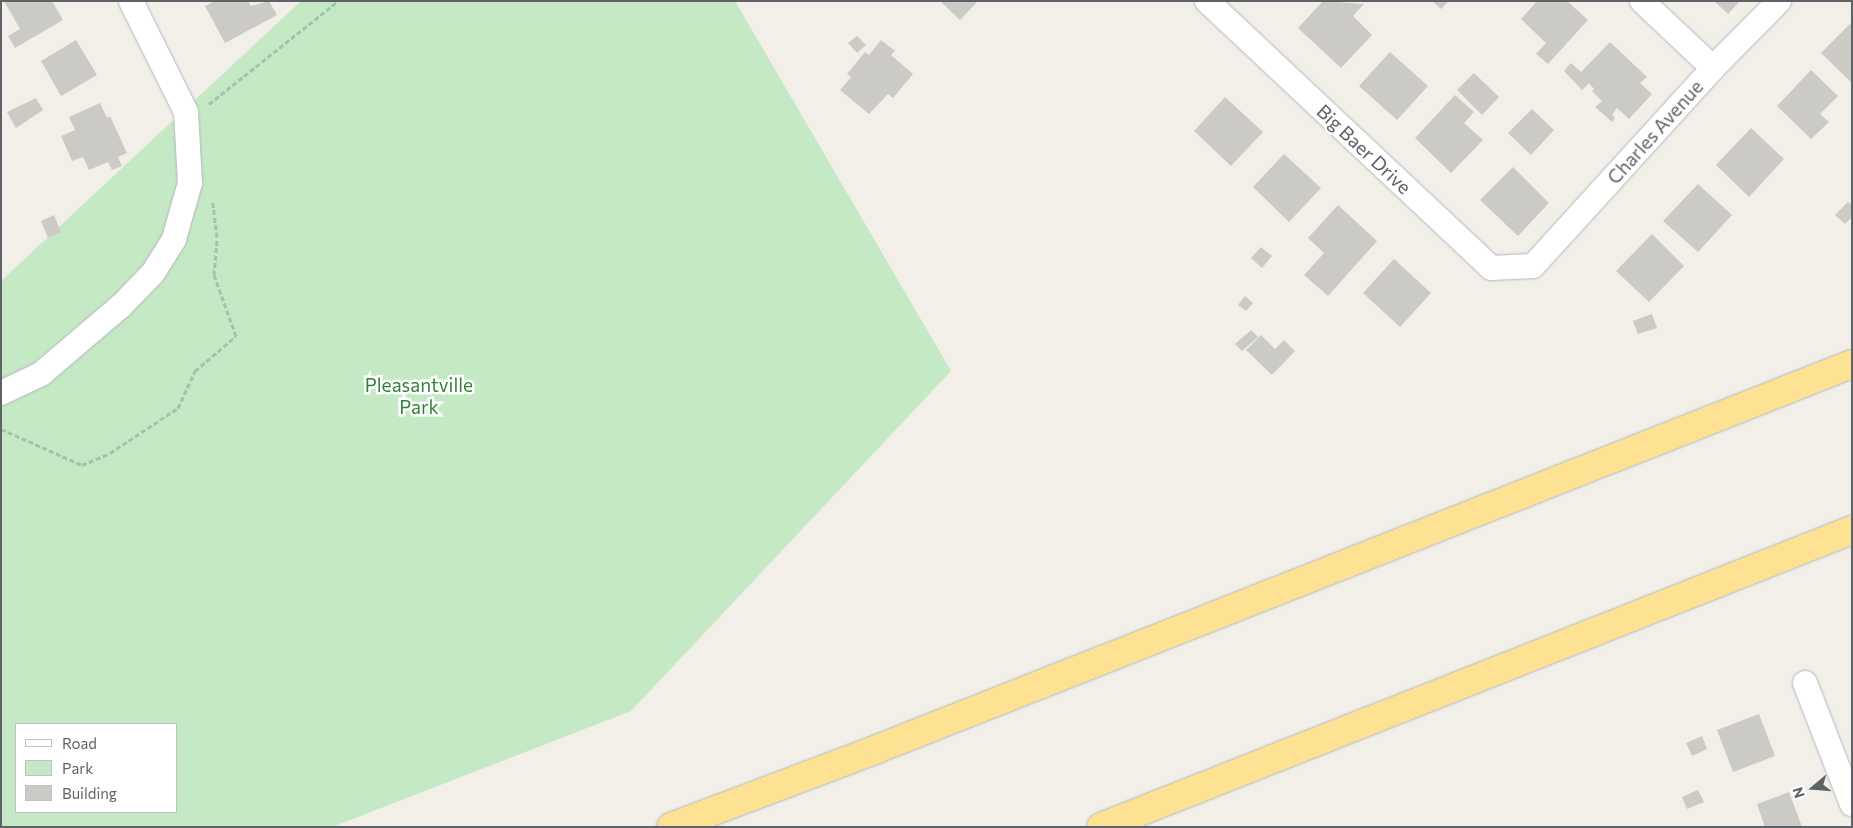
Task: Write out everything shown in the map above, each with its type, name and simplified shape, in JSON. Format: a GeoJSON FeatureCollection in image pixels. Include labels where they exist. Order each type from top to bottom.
{"type":"FeatureCollection","features":[{"type":"Feature","properties":{"kind":"highway"},"geometry":{"type":"LineString","coordinates":[[671,827],[877,750],[1852,364]]}},
{"type":"Feature","properties":{"kind":"highway"},"geometry":{"type":"LineString","coordinates":[[1101,827],[1852,530]]}},
{"type":"Feature","properties":{"kind":"street"},"geometry":{"type":"LineString","coordinates":[[1,393],[42,374],[121,306],[153,273],[174,240],[190,183],[186,112],[130,1]]}},
{"type":"Feature","properties":{"kind":"street","name":"Big Baer Drive"},"geometry":{"type":"LineString","coordinates":[[1207,1],[1492,268],[1533,266]]}},
{"type":"Feature","properties":{"kind":"street"},"geometry":{"type":"LineString","coordinates":[[1642,1],[1712,68]]}},
{"type":"Feature","properties":{"kind":"street","name":"Charles Avenue"},"geometry":{"type":"LineString","coordinates":[[1533,266],[1712,68],[1779,1]]}},
{"type":"Feature","properties":{"kind":"street"},"geometry":{"type":"LineString","coordinates":[[1805,683],[1852,804]]}},
{"type":"Feature","properties":{"kind":"green space","name":"Pleasantville Park"},"geometry":{"type":"Polygon","coordinates":[[[301,1],[735,1],[951,371],[631,711],[332,827],[1,827],[1,281],[301,1]]]}},
{"type":"Feature","properties":{"kind":"building"},"geometry":{"type":"Polygon","coordinates":[[[4,1],[52,1],[63,20],[15,48],[8,36],[20,29],[4,1]]]}},
{"type":"Feature","properties":{"kind":"building"},"geometry":{"type":"Polygon","coordinates":[[[215,1],[248,1],[251,6],[269,1],[277,15],[225,43],[205,6],[215,1]]]}},
{"type":"Feature","properties":{"kind":"building"},"geometry":{"type":"Polygon","coordinates":[[[940,1],[978,1],[960,20],[940,1]]]}},
{"type":"Feature","properties":{"kind":"building"},"geometry":{"type":"Polygon","coordinates":[[[1323,1],[1364,4],[1353,16],[1372,35],[1341,68],[1298,28],[1323,1]]]}},
{"type":"Feature","properties":{"kind":"building"},"geometry":{"type":"Polygon","coordinates":[[[1432,1],[1449,1],[1441,9],[1432,1]]]}},
{"type":"Feature","properties":{"kind":"building"},"geometry":{"type":"Polygon","coordinates":[[[1537,1],[1567,1],[1588,20],[1548,64],[1536,54],[1546,43],[1521,19],[1537,1]]]}},
{"type":"Feature","properties":{"kind":"building"},"geometry":{"type":"Polygon","coordinates":[[[1714,1],[1740,1],[1728,14],[1714,1]]]}},
{"type":"Feature","properties":{"kind":"building"},"geometry":{"type":"Polygon","coordinates":[[[1852,22],[1852,83],[1821,53],[1852,22]]]}},
{"type":"Feature","properties":{"kind":"building"},"geometry":{"type":"Polygon","coordinates":[[[857,36],[866,45],[857,53],[848,43],[857,36]]]}},
{"type":"Feature","properties":{"kind":"building"},"geometry":{"type":"Polygon","coordinates":[[[76,40],[97,75],[61,96],[41,61],[76,40]]]}},
{"type":"Feature","properties":{"kind":"building"},"geometry":{"type":"Polygon","coordinates":[[[881,40],[895,51],[891,55],[913,74],[893,98],[888,94],[869,114],[840,90],[851,77],[847,74],[865,52],[869,55],[881,40]]]}},
{"type":"Feature","properties":{"kind":"building"},"geometry":{"type":"Polygon","coordinates":[[[1610,42],[1647,77],[1640,83],[1652,94],[1629,119],[1617,108],[1612,115],[1615,118],[1612,122],[1595,107],[1602,101],[1592,91],[1594,89],[1589,83],[1582,90],[1564,71],[1571,63],[1581,72],[1610,42]]]}},
{"type":"Feature","properties":{"kind":"building"},"geometry":{"type":"Polygon","coordinates":[[[1390,52],[1428,86],[1397,120],[1359,86],[1390,52]]]}},
{"type":"Feature","properties":{"kind":"building"},"geometry":{"type":"Polygon","coordinates":[[[1811,70],[1838,96],[1820,114],[1829,122],[1811,139],[1777,106],[1811,70]]]}},
{"type":"Feature","properties":{"kind":"building"},"geometry":{"type":"Polygon","coordinates":[[[1474,73],[1499,97],[1482,115],[1457,90],[1474,73]]]}},
{"type":"Feature","properties":{"kind":"building"},"geometry":{"type":"Polygon","coordinates":[[[1455,95],[1474,112],[1464,123],[1483,140],[1451,173],[1415,138],[1455,95]]]}},
{"type":"Feature","properties":{"kind":"building"},"geometry":{"type":"Polygon","coordinates":[[[1225,97],[1263,132],[1231,166],[1194,131],[1225,97]]]}},
{"type":"Feature","properties":{"kind":"building"},"geometry":{"type":"Polygon","coordinates":[[[36,98],[43,110],[16,128],[7,112],[36,98]]]}},
{"type":"Feature","properties":{"kind":"building"},"geometry":{"type":"Polygon","coordinates":[[[100,103],[107,118],[110,116],[127,153],[118,157],[122,166],[112,170],[108,162],[89,170],[83,157],[72,161],[61,136],[75,130],[69,117],[100,103]]]}},
{"type":"Feature","properties":{"kind":"building"},"geometry":{"type":"Polygon","coordinates":[[[1532,109],[1554,130],[1531,155],[1508,133],[1532,109]]]}},
{"type":"Feature","properties":{"kind":"building"},"geometry":{"type":"Polygon","coordinates":[[[1751,128],[1784,159],[1749,197],[1716,165],[1751,128]]]}},
{"type":"Feature","properties":{"kind":"building"},"geometry":{"type":"Polygon","coordinates":[[[1284,154],[1321,188],[1289,222],[1253,187],[1284,154]]]}},
{"type":"Feature","properties":{"kind":"building"},"geometry":{"type":"Polygon","coordinates":[[[1513,167],[1549,203],[1518,236],[1480,200],[1513,167]]]}},
{"type":"Feature","properties":{"kind":"building"},"geometry":{"type":"Polygon","coordinates":[[[1698,184],[1732,215],[1698,252],[1663,221],[1698,184]]]}},
{"type":"Feature","properties":{"kind":"building"},"geometry":{"type":"Polygon","coordinates":[[[1848,202],[1852,205],[1852,217],[1845,224],[1835,215],[1848,202]]]}},
{"type":"Feature","properties":{"kind":"building"},"geometry":{"type":"Polygon","coordinates":[[[1338,205],[1377,241],[1328,296],[1304,275],[1324,253],[1308,238],[1338,205]]]}},
{"type":"Feature","properties":{"kind":"building"},"geometry":{"type":"Polygon","coordinates":[[[54,215],[61,232],[48,238],[41,221],[54,215]]]}},
{"type":"Feature","properties":{"kind":"building"},"geometry":{"type":"Polygon","coordinates":[[[1652,234],[1684,266],[1649,302],[1616,271],[1652,234]]]}},
{"type":"Feature","properties":{"kind":"building"},"geometry":{"type":"Polygon","coordinates":[[[1261,247],[1272,256],[1262,268],[1251,258],[1261,247]]]}},
{"type":"Feature","properties":{"kind":"building"},"geometry":{"type":"Polygon","coordinates":[[[1394,259],[1431,293],[1400,327],[1363,293],[1394,259]]]}},
{"type":"Feature","properties":{"kind":"building"},"geometry":{"type":"Polygon","coordinates":[[[1245,296],[1253,303],[1246,311],[1238,305],[1245,296]]]}},
{"type":"Feature","properties":{"kind":"building"},"geometry":{"type":"Polygon","coordinates":[[[1652,314],[1657,328],[1638,334],[1633,321],[1652,314]]]}},
{"type":"Feature","properties":{"kind":"building"},"geometry":{"type":"Polygon","coordinates":[[[1251,330],[1258,337],[1242,351],[1235,344],[1251,330]]]}},
{"type":"Feature","properties":{"kind":"building"},"geometry":{"type":"Polygon","coordinates":[[[1261,335],[1275,349],[1284,340],[1295,351],[1272,375],[1246,350],[1261,335]]]}},
{"type":"Feature","properties":{"kind":"building"},"geometry":{"type":"Polygon","coordinates":[[[1759,714],[1775,756],[1733,772],[1717,730],[1759,714]]]}},
{"type":"Feature","properties":{"kind":"building"},"geometry":{"type":"Polygon","coordinates":[[[1702,736],[1707,749],[1692,756],[1686,743],[1702,736]]]}},
{"type":"Feature","properties":{"kind":"building"},"geometry":{"type":"Polygon","coordinates":[[[1698,790],[1704,802],[1687,809],[1682,797],[1698,790]]]}},
{"type":"Feature","properties":{"kind":"building"},"geometry":{"type":"Polygon","coordinates":[[[1789,792],[1802,827],[1765,827],[1757,804],[1789,792]]]}}]}
